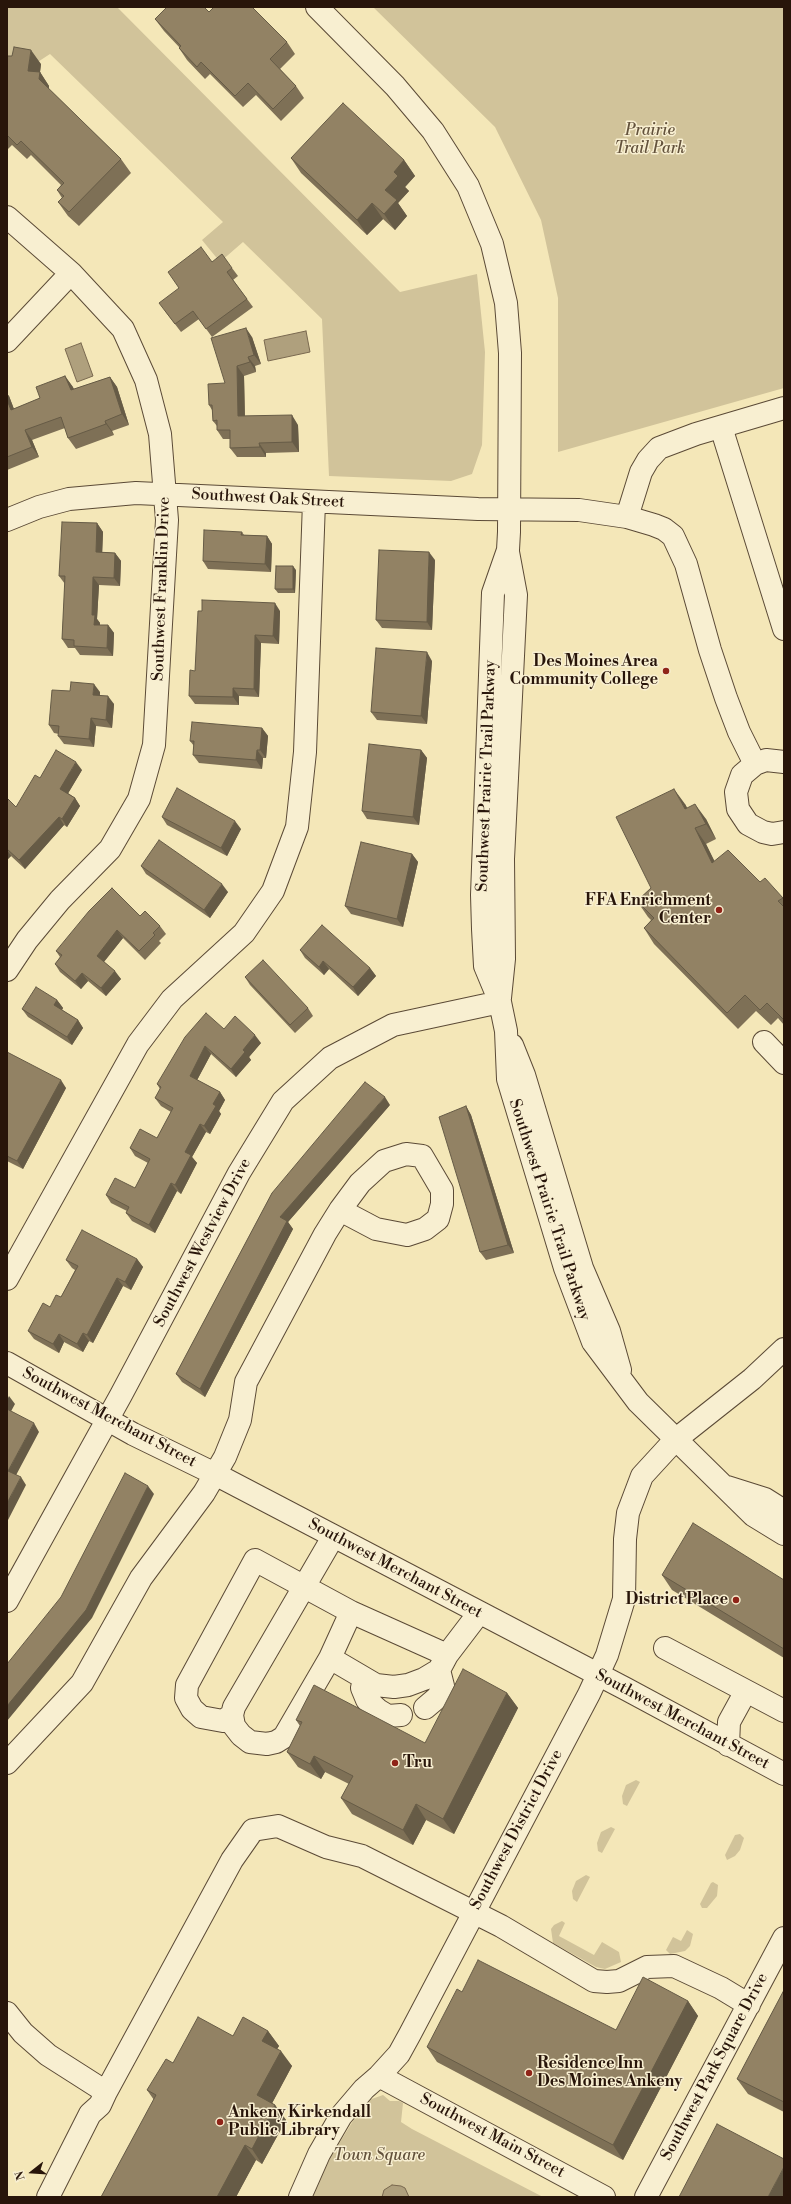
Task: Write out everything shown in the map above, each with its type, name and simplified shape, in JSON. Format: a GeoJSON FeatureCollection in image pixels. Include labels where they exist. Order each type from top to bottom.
{"type":"FeatureCollection","features":[{"type":"Feature","properties":{"kind":"street","name":"Southwest Prairie Trail Parkway"},"geometry":{"type":"LineString","coordinates":[[318,7],[395,86],[433,131],[468,186],[492,244],[506,303],[510,353],[508,550],[493,593],[482,896],[485,966],[500,1002],[506,1031],[508,1079],[572,1291],[593,1342],[638,1402],[752,1515],[784,1534]]}},
{"type":"Feature","properties":{"kind":"street","name":"Southwest Franklin Drive"},"geometry":{"type":"LineString","coordinates":[[7,217],[71,273],[123,329],[146,380],[160,434],[167,520],[154,745],[139,799],[110,849],[60,900],[27,940],[7,970]]}},
{"type":"Feature","properties":{"kind":"street"},"geometry":{"type":"LineString","coordinates":[[7,341],[71,273]]}},
{"type":"Feature","properties":{"kind":"street"},"geometry":{"type":"LineString","coordinates":[[627,517],[641,472],[648,460],[658,448],[671,442],[784,408]]}},
{"type":"Feature","properties":{"kind":"street"},"geometry":{"type":"LineString","coordinates":[[721,427],[784,629]]}},
{"type":"Feature","properties":{"kind":"street","name":"Southwest Oak Street"},"geometry":{"type":"LineString","coordinates":[[7,520],[39,507],[69,499],[102,494],[166,493],[314,502],[509,510],[579,510],[627,517],[664,529],[673,536],[686,564],[706,636],[726,698],[739,732],[756,764]]}},
{"type":"Feature","properties":{"kind":"street"},"geometry":{"type":"LineString","coordinates":[[7,1280],[138,1044],[172,999],[244,933],[273,891],[297,827],[299,812],[305,752],[314,502]]}},
{"type":"Feature","properties":{"kind":"street"},"geometry":{"type":"LineString","coordinates":[[784,762],[766,760],[756,764],[742,775],[736,792],[738,809],[742,818],[754,829],[772,834],[784,832]]}},
{"type":"Feature","properties":{"kind":"street","name":"Southwest Westview Drive"},"geometry":{"type":"LineString","coordinates":[[7,1601],[108,1421],[239,1173],[283,1101],[330,1058],[393,1025],[500,1002]]}},
{"type":"Feature","properties":{"kind":"street"},"geometry":{"type":"LineString","coordinates":[[764,1042],[784,1062]]}},
{"type":"Feature","properties":{"kind":"street"},"geometry":{"type":"LineString","coordinates":[[7,1763],[82,1683],[141,1578],[180,1528],[215,1474],[225,1457],[240,1420],[246,1382],[302,1274],[340,1210],[360,1182],[384,1162],[406,1154],[422,1156],[442,1190],[442,1204],[438,1219],[425,1229],[407,1235],[376,1229],[340,1210]]}},
{"type":"Feature","properties":{"kind":"street","name":"Southwest District Drive"},"geometry":{"type":"LineString","coordinates":[[300,2197],[319,2154],[341,2116],[364,2089],[379,2076],[399,2054],[598,1675],[615,1632],[624,1599],[625,1539],[628,1513],[642,1476],[675,1440],[720,1402],[752,1379],[784,1349]]}},
{"type":"Feature","properties":{"kind":"street","name":"Southwest Merchant Street"},"geometry":{"type":"LineString","coordinates":[[7,1363],[108,1421],[215,1474],[784,1774]]}},
{"type":"Feature","properties":{"kind":"street","name":"Southwest Prairie Trail Parkway"},"geometry":{"type":"LineString","coordinates":[[724,1486],[765,1499],[784,1511]]}},
{"type":"Feature","properties":{"kind":"street"},"geometry":{"type":"LineString","coordinates":[[334,1537],[234,1707],[232,1715],[234,1726],[241,1735],[250,1742],[258,1744],[276,1742],[284,1737],[330,1658],[351,1612]]}},
{"type":"Feature","properties":{"kind":"street"},"geometry":{"type":"LineString","coordinates":[[232,1715],[222,1721],[201,1717],[192,1709],[186,1698],[187,1685],[255,1560],[305,1585],[443,1663]]}},
{"type":"Feature","properties":{"kind":"street"},"geometry":{"type":"LineString","coordinates":[[330,1658],[376,1685],[394,1687],[424,1679],[443,1663],[479,1614]]}},
{"type":"Feature","properties":{"kind":"street"},"geometry":{"type":"LineString","coordinates":[[665,1648],[784,1711]]}},
{"type":"Feature","properties":{"kind":"street"},"geometry":{"type":"LineString","coordinates":[[425,1708],[438,1697],[443,1686],[443,1663]]}},
{"type":"Feature","properties":{"kind":"street"},"geometry":{"type":"LineString","coordinates":[[364,1679],[362,1688],[367,1700],[378,1710],[388,1716],[401,1714]]}},
{"type":"Feature","properties":{"kind":"street"},"geometry":{"type":"LineString","coordinates":[[728,1745],[729,1722],[746,1691]]}},
{"type":"Feature","properties":{"kind":"street"},"geometry":{"type":"LineString","coordinates":[[48,2197],[90,2114],[100,2105],[232,1860],[253,1830],[278,1826],[326,1847],[362,1856],[501,1926],[594,1981],[619,1981],[647,1967],[674,1966],[721,1988],[749,2005]]}},
{"type":"Feature","properties":{"kind":"street","name":"Southwest Park Square Drive"},"geometry":{"type":"LineString","coordinates":[[646,2197],[784,1938]]}},
{"type":"Feature","properties":{"kind":"street"},"geometry":{"type":"LineString","coordinates":[[7,2013],[23,2033],[48,2056],[106,2092]]}},
{"type":"Feature","properties":{"kind":"street","name":"Southwest Main Street"},"geometry":{"type":"LineString","coordinates":[[379,2076],[604,2197]]}},
{"type":"Feature","properties":{"kind":"green space"},"geometry":{"type":"Polygon","coordinates":[[[7,7],[117,7],[400,292],[477,274],[485,352],[482,445],[472,474],[451,481],[329,476],[322,319],[243,242],[220,262],[202,240],[223,222],[50,54],[7,82],[7,7]]]}},
{"type":"Feature","properties":{"kind":"green space","name":"Prairie Trail Park"},"geometry":{"type":"Polygon","coordinates":[[[373,7],[784,7],[784,388],[558,452],[558,298],[541,220],[495,127],[373,7]]]}},
{"type":"Feature","properties":{"kind":"green space"},"geometry":{"type":"Polygon","coordinates":[[[636,1780],[640,1782],[627,1806],[623,1804],[622,1796],[626,1785],[636,1780]]]}},
{"type":"Feature","properties":{"kind":"green space"},"geometry":{"type":"Polygon","coordinates":[[[611,1827],[615,1829],[602,1853],[598,1851],[597,1843],[601,1832],[611,1827]]]}},
{"type":"Feature","properties":{"kind":"green space"},"geometry":{"type":"Polygon","coordinates":[[[740,1834],[744,1838],[740,1850],[735,1856],[727,1860],[725,1855],[735,1835],[740,1834]]]}},
{"type":"Feature","properties":{"kind":"green space"},"geometry":{"type":"Polygon","coordinates":[[[586,1875],[590,1877],[577,1902],[573,1899],[572,1891],[576,1881],[586,1875]]]}},
{"type":"Feature","properties":{"kind":"green space"},"geometry":{"type":"Polygon","coordinates":[[[713,1882],[718,1885],[717,1896],[707,1908],[702,1908],[700,1904],[711,1883],[713,1882]]]}},
{"type":"Feature","properties":{"kind":"green space"},"geometry":{"type":"Polygon","coordinates":[[[562,1921],[565,1923],[559,1936],[594,1955],[602,1942],[619,1952],[621,1962],[605,1969],[596,1967],[553,1943],[551,1929],[554,1925],[562,1921]]]}},
{"type":"Feature","properties":{"kind":"green space"},"geometry":{"type":"Polygon","coordinates":[[[687,1930],[693,1934],[690,1946],[685,1951],[670,1954],[666,1950],[673,1937],[681,1941],[687,1930]]]}},
{"type":"Feature","properties":{"kind":"green space","name":"Town Square"},"geometry":{"type":"Polygon","coordinates":[[[383,2095],[390,2101],[399,2101],[403,2103],[401,2122],[543,2197],[312,2197],[329,2160],[356,2116],[369,2100],[383,2095]]]}},
{"type":"Feature","properties":{"kind":"shaded area"},"geometry":{"type":"Polygon","coordinates":[[[306,331],[310,352],[268,361],[264,340],[306,331]]]}},
{"type":"Feature","properties":{"kind":"shaded area"},"geometry":{"type":"Polygon","coordinates":[[[81,343],[93,376],[77,382],[65,349],[81,343]]]}},
{"type":"Feature","properties":{"kind":"shaded area"},"geometry":{"type":"Polygon","coordinates":[[[392,2185],[405,2188],[409,2197],[382,2197],[384,2190],[392,2185]]]}},
{"type":"Feature","properties":{"kind":"building"},"geometry":{"type":"Polygon","coordinates":[[[167,7],[204,7],[209,12],[214,7],[252,7],[287,42],[270,59],[296,86],[273,109],[248,83],[235,96],[201,62],[197,67],[179,48],[181,46],[155,19],[167,7]]]}},
{"type":"Feature","properties":{"kind":"building"},"geometry":{"type":"Polygon","coordinates":[[[14,47],[31,50],[28,71],[40,72],[39,79],[121,159],[69,212],[58,202],[64,196],[57,190],[64,183],[21,141],[17,145],[7,135],[7,56],[12,56],[14,47]]]}},
{"type":"Feature","properties":{"kind":"building"},"geometry":{"type":"Polygon","coordinates":[[[343,103],[404,160],[394,172],[398,176],[385,190],[397,200],[384,214],[372,203],[357,220],[291,158],[343,103]]]}},
{"type":"Feature","properties":{"kind":"building"},"geometry":{"type":"Polygon","coordinates":[[[201,247],[212,262],[222,254],[232,268],[227,272],[247,299],[206,329],[193,311],[175,324],[159,303],[179,288],[168,272],[201,247]]]}},
{"type":"Feature","properties":{"kind":"building"},"geometry":{"type":"Polygon","coordinates":[[[246,328],[254,355],[248,357],[250,362],[237,366],[238,416],[292,415],[292,442],[259,443],[260,447],[230,448],[230,430],[217,430],[217,420],[213,421],[212,405],[209,405],[208,384],[225,383],[211,338],[246,328]]]}},
{"type":"Feature","properties":{"kind":"building"},"geometry":{"type":"Polygon","coordinates":[[[65,376],[71,390],[110,377],[122,414],[105,421],[106,424],[68,438],[61,417],[25,430],[32,447],[7,457],[7,400],[11,410],[40,398],[36,387],[65,376]]]}},
{"type":"Feature","properties":{"kind":"building"},"geometry":{"type":"Polygon","coordinates":[[[62,522],[97,523],[96,552],[115,553],[114,578],[93,577],[92,615],[95,615],[94,625],[108,625],[107,648],[74,646],[74,640],[62,639],[65,576],[59,576],[62,522]]]}},
{"type":"Feature","properties":{"kind":"building"},"geometry":{"type":"Polygon","coordinates":[[[204,530],[242,532],[241,535],[267,536],[265,564],[203,561],[204,530]]]}},
{"type":"Feature","properties":{"kind":"building"},"geometry":{"type":"Polygon","coordinates":[[[379,550],[429,552],[427,622],[376,620],[379,550]]]}},
{"type":"Feature","properties":{"kind":"building"},"geometry":{"type":"Polygon","coordinates":[[[276,566],[293,566],[293,589],[275,589],[276,566]]]}},
{"type":"Feature","properties":{"kind":"building"},"geometry":{"type":"Polygon","coordinates":[[[202,600],[275,603],[273,636],[255,635],[254,689],[233,688],[233,697],[189,696],[190,670],[195,671],[198,611],[202,611],[202,600]]]}},
{"type":"Feature","properties":{"kind":"building"},"geometry":{"type":"Polygon","coordinates":[[[376,648],[427,652],[421,716],[371,712],[376,648]]]}},
{"type":"Feature","properties":{"kind":"building"},"geometry":{"type":"Polygon","coordinates":[[[71,682],[94,684],[93,695],[108,696],[106,720],[91,718],[89,739],[58,736],[59,726],[49,725],[52,690],[70,691],[71,682]]]}},
{"type":"Feature","properties":{"kind":"building"},"geometry":{"type":"Polygon","coordinates":[[[192,722],[262,728],[260,750],[257,750],[256,760],[193,755],[194,741],[190,741],[192,722]]]}},
{"type":"Feature","properties":{"kind":"building"},"geometry":{"type":"Polygon","coordinates":[[[369,744],[421,750],[413,817],[362,811],[369,744]]]}},
{"type":"Feature","properties":{"kind":"building"},"geometry":{"type":"Polygon","coordinates":[[[56,750],[76,762],[60,789],[75,798],[62,819],[59,817],[19,860],[7,849],[7,798],[16,807],[35,775],[40,778],[56,750]]]}},
{"type":"Feature","properties":{"kind":"building"},"geometry":{"type":"Polygon","coordinates":[[[177,788],[235,821],[221,848],[162,817],[177,788]]]}},
{"type":"Feature","properties":{"kind":"building","name":"FFA Enrichment Center"},"geometry":{"type":"Polygon","coordinates":[[[674,789],[685,809],[695,804],[706,824],[695,828],[712,863],[728,850],[760,882],[765,878],[783,898],[778,901],[784,907],[784,1020],[767,1003],[760,1010],[745,995],[727,1013],[644,928],[654,918],[637,901],[651,888],[616,817],[674,789]]]}},
{"type":"Feature","properties":{"kind":"building"},"geometry":{"type":"Polygon","coordinates":[[[159,840],[222,884],[204,910],[141,866],[159,840]]]}},
{"type":"Feature","properties":{"kind":"building"},"geometry":{"type":"Polygon","coordinates":[[[361,842],[412,854],[397,919],[345,906],[361,842]]]}},
{"type":"Feature","properties":{"kind":"building"},"geometry":{"type":"Polygon","coordinates":[[[112,888],[140,916],[145,911],[160,926],[153,933],[155,935],[139,951],[117,930],[97,956],[115,971],[101,988],[82,973],[75,981],[55,964],[62,955],[56,951],[89,911],[112,888]]]}},
{"type":"Feature","properties":{"kind":"building"},"geometry":{"type":"Polygon","coordinates":[[[322,925],[370,968],[353,987],[323,961],[319,967],[300,950],[322,925]]]}},
{"type":"Feature","properties":{"kind":"building"},"geometry":{"type":"Polygon","coordinates":[[[263,960],[308,1008],[290,1025],[245,977],[263,960]]]}},
{"type":"Feature","properties":{"kind":"building"},"geometry":{"type":"Polygon","coordinates":[[[36,987],[57,1000],[54,1005],[78,1020],[67,1037],[22,1009],[36,987]]]}},
{"type":"Feature","properties":{"kind":"building"},"geometry":{"type":"Polygon","coordinates":[[[206,1013],[224,1029],[235,1016],[255,1035],[243,1050],[245,1052],[231,1069],[205,1046],[190,1076],[220,1092],[213,1104],[216,1106],[204,1126],[200,1124],[185,1152],[191,1155],[175,1185],[171,1183],[149,1225],[126,1213],[129,1207],[106,1195],[115,1178],[135,1188],[150,1159],[130,1148],[140,1129],[157,1138],[173,1108],[155,1098],[161,1087],[157,1084],[185,1037],[206,1013]]]}},
{"type":"Feature","properties":{"kind":"building"},"geometry":{"type":"Polygon","coordinates":[[[7,1052],[61,1080],[17,1161],[7,1156],[7,1052]]]}},
{"type":"Feature","properties":{"kind":"building"},"geometry":{"type":"Polygon","coordinates":[[[365,1082],[385,1097],[280,1217],[287,1221],[200,1389],[176,1374],[272,1193],[365,1082]]]}},
{"type":"Feature","properties":{"kind":"building"},"geometry":{"type":"Polygon","coordinates":[[[466,1106],[508,1245],[480,1252],[439,1117],[466,1106]]]}},
{"type":"Feature","properties":{"kind":"building"},"geometry":{"type":"Polygon","coordinates":[[[82,1230],[137,1259],[125,1282],[117,1278],[87,1335],[83,1333],[77,1344],[59,1334],[53,1344],[28,1331],[43,1303],[50,1307],[56,1295],[61,1297],[78,1266],[66,1260],[82,1230]]]}},
{"type":"Feature","properties":{"kind":"building"},"geometry":{"type":"Polygon","coordinates":[[[7,1409],[34,1423],[8,1471],[21,1477],[7,1503],[7,1409]]]}},
{"type":"Feature","properties":{"kind":"building"},"geometry":{"type":"Polygon","coordinates":[[[125,1473],[148,1486],[86,1610],[7,1706],[7,1664],[61,1597],[125,1473]]]}},
{"type":"Feature","properties":{"kind":"building","name":"District Place"},"geometry":{"type":"Polygon","coordinates":[[[693,1523],[784,1580],[784,1649],[662,1575],[693,1523]]]}},
{"type":"Feature","properties":{"kind":"building","name":"Tru"},"geometry":{"type":"Polygon","coordinates":[[[463,1669],[507,1693],[443,1819],[416,1804],[403,1830],[341,1798],[353,1776],[314,1756],[310,1764],[287,1752],[302,1722],[296,1720],[314,1685],[425,1743],[463,1669]]]}},
{"type":"Feature","properties":{"kind":"building"},"geometry":{"type":"Polygon","coordinates":[[[478,1960],[616,2030],[643,1977],[688,2001],[613,2145],[427,2047],[457,1989],[462,1992],[478,1960]]]}},
{"type":"Feature","properties":{"kind":"building"},"geometry":{"type":"Polygon","coordinates":[[[784,1990],[784,2102],[737,2079],[784,1990]]]}},
{"type":"Feature","properties":{"kind":"building"},"geometry":{"type":"Polygon","coordinates":[[[198,2017],[233,2036],[243,2017],[268,2031],[262,2041],[281,2051],[257,2095],[275,2105],[252,2149],[245,2145],[217,2197],[101,2197],[156,2095],[147,2090],[166,2059],[173,2063],[198,2017]]]}},
{"type":"Feature","properties":{"kind":"building"},"geometry":{"type":"Polygon","coordinates":[[[717,2124],[784,2159],[784,2167],[768,2197],[679,2197],[717,2124]]]}},
{"type":"Feature","properties":{"kind":"place","name":"Des Moines Area Community College"},"geometry":{"type":"Point","coordinates":[666,671]}},
{"type":"Feature","properties":{"kind":"place","name":"FFA Enrichment Center"},"geometry":{"type":"Point","coordinates":[719,910]}},
{"type":"Feature","properties":{"kind":"place","name":"District Place"},"geometry":{"type":"Point","coordinates":[736,1600]}},
{"type":"Feature","properties":{"kind":"place","name":"Tru"},"geometry":{"type":"Point","coordinates":[395,1763]}},
{"type":"Feature","properties":{"kind":"place","name":"Residence Inn Des Moines Ankeny"},"geometry":{"type":"Point","coordinates":[529,2073]}},
{"type":"Feature","properties":{"kind":"place","name":"Ankeny Kirkendall Public Library"},"geometry":{"type":"Point","coordinates":[220,2122]}}]}
